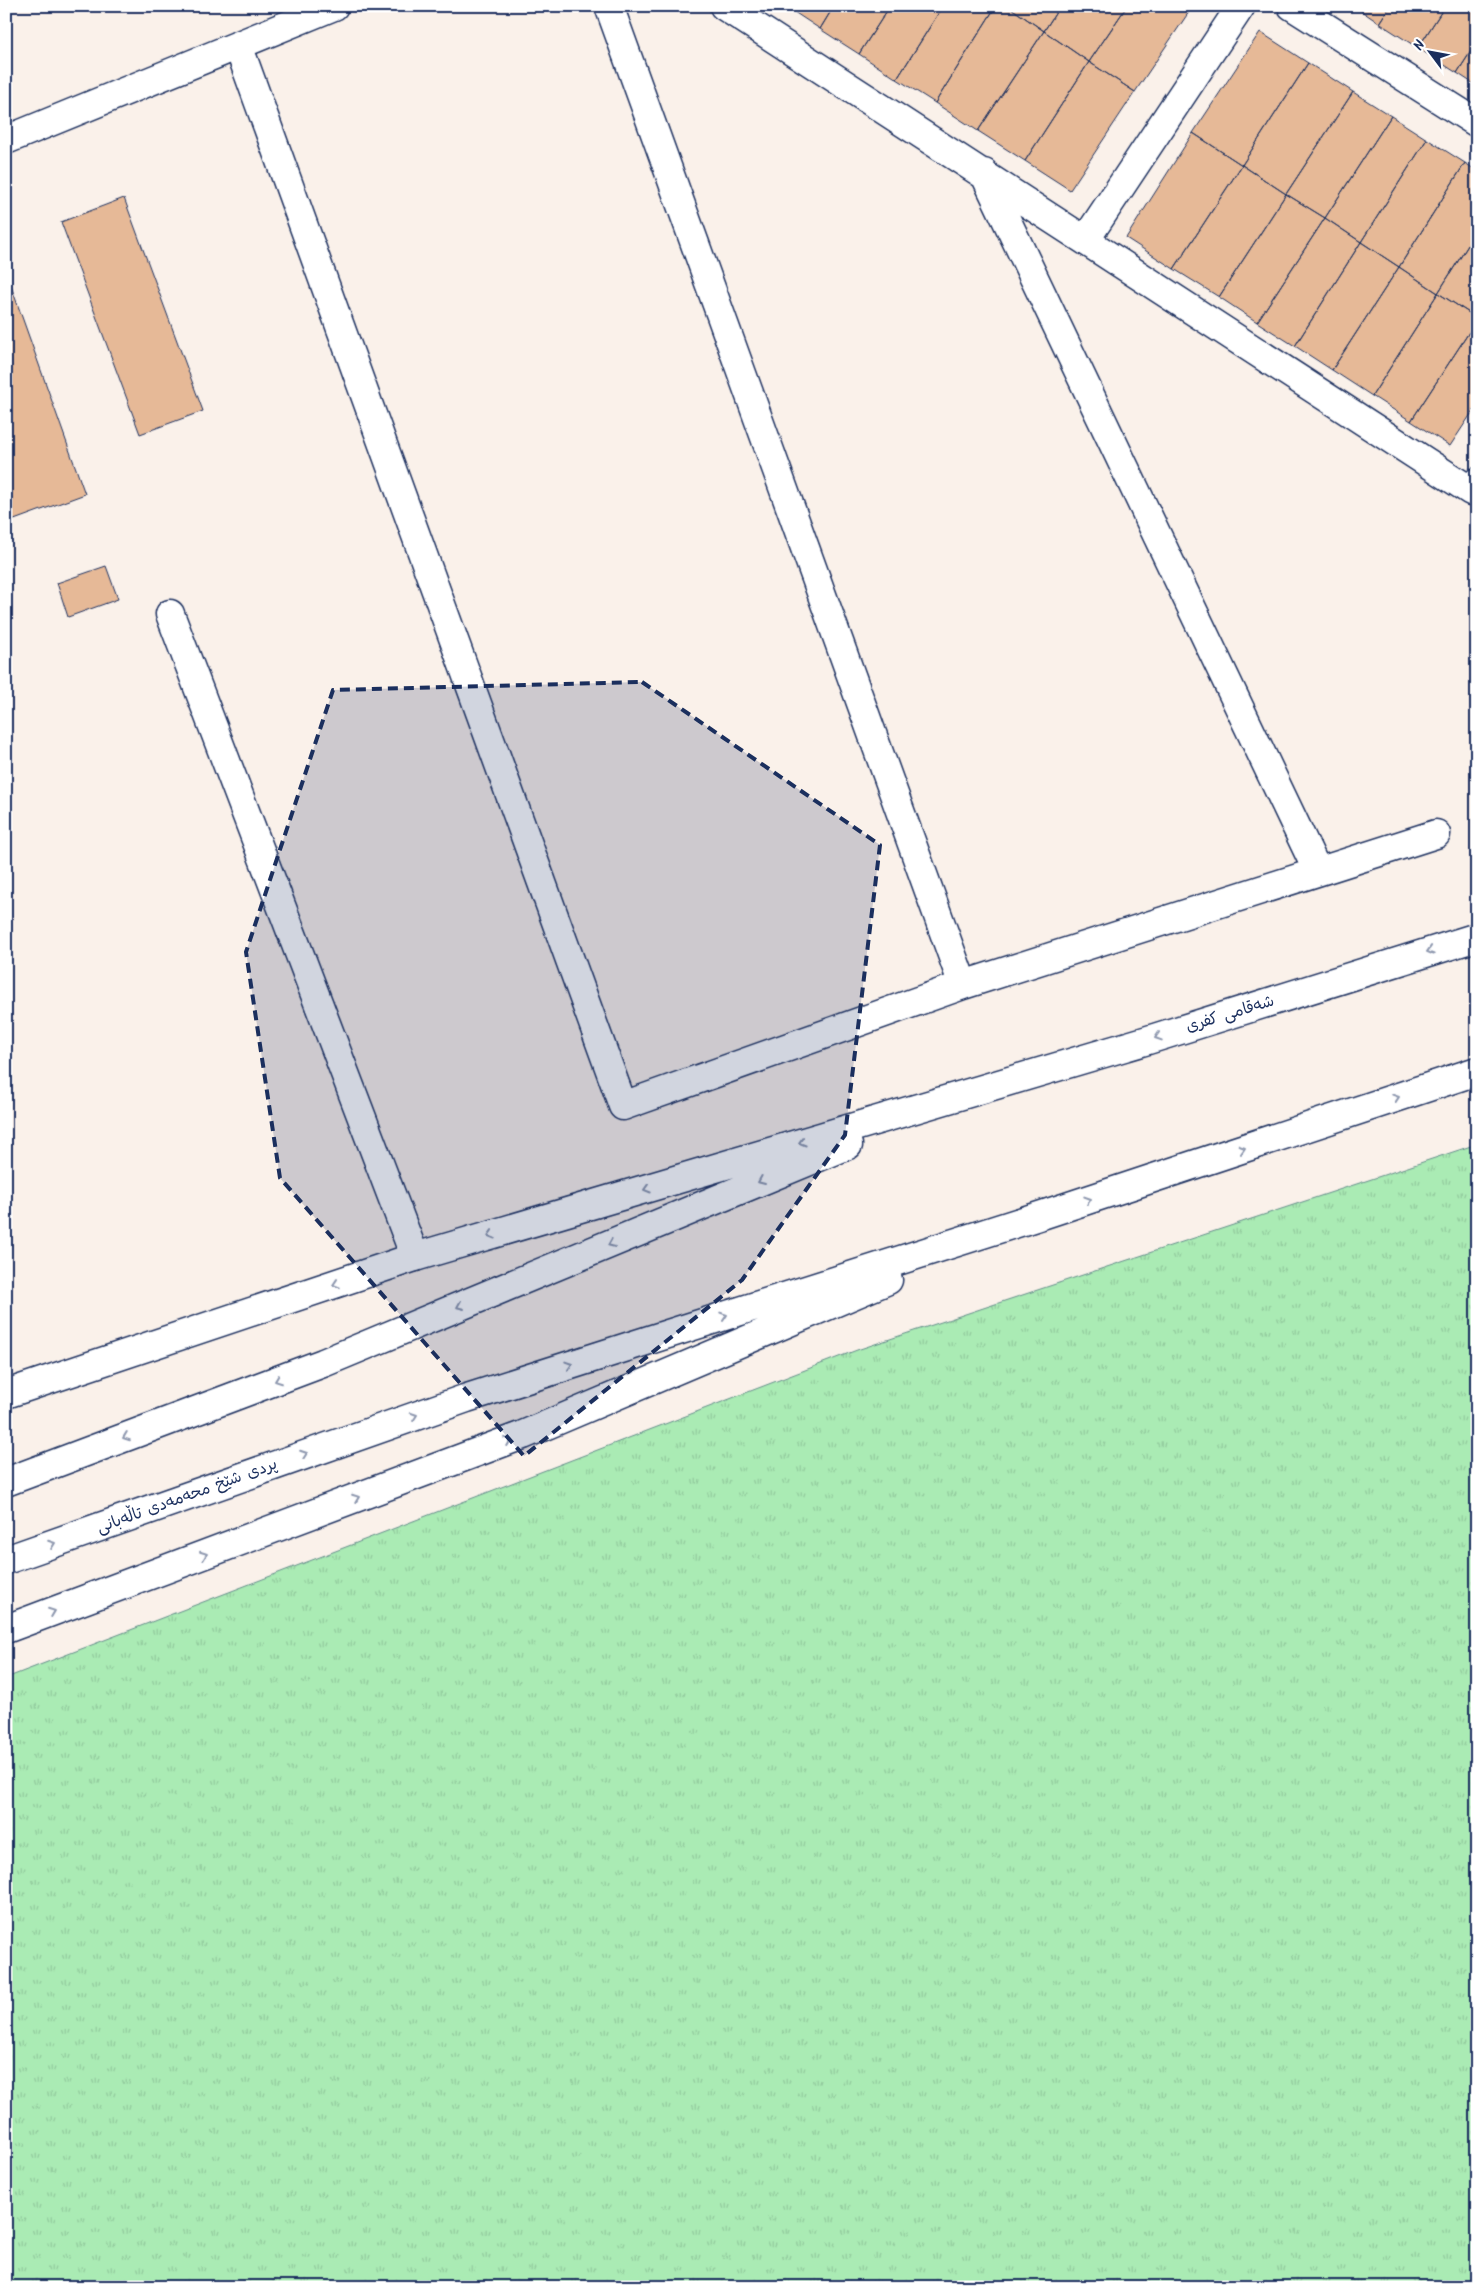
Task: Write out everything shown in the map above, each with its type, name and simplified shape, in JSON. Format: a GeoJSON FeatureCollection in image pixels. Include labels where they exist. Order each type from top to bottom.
{"type":"FeatureCollection","features":[{"type":"Feature","properties":{"kind":"main road"},"geometry":{"type":"LineString","coordinates":[[6,140],[334,6]]}},
{"type":"Feature","properties":{"kind":"main road"},"geometry":{"type":"LineString","coordinates":[[609,6],[963,985]]}},
{"type":"Feature","properties":{"kind":"main road"},"geometry":{"type":"LineString","coordinates":[[724,6],[1086,239],[1471,491],[1477,482]]}},
{"type":"Feature","properties":{"kind":"main road"},"geometry":{"type":"LineString","coordinates":[[1086,239],[1241,6]]}},
{"type":"Feature","properties":{"kind":"main road"},"geometry":{"type":"LineString","coordinates":[[1292,6],[1477,123]]}},
{"type":"Feature","properties":{"kind":"main road"},"geometry":{"type":"LineString","coordinates":[[238,44],[624,1106],[963,985],[1317,870],[1436,834]]}},
{"type":"Feature","properties":{"kind":"main road"},"geometry":{"type":"LineString","coordinates":[[984,173],[1317,870]]}},
{"type":"Feature","properties":{"kind":"main road"},"geometry":{"type":"LineString","coordinates":[[170,614],[415,1257]]}},
{"type":"Feature","properties":{"kind":"main road","name":"شەقامی کفری"},"geometry":{"type":"LineString","coordinates":[[983,1088],[1148,1040],[1477,937]]}},
{"type":"Feature","properties":{"kind":"main road"},"geometry":{"type":"LineString","coordinates":[[6,1629],[523,1436],[1042,1216],[1477,1071]]}},
{"type":"Feature","properties":{"kind":"main road"},"geometry":{"type":"LineString","coordinates":[[6,1394],[415,1257],[983,1088]]}},
{"type":"Feature","properties":{"kind":"main road"},"geometry":{"type":"LineString","coordinates":[[6,1482],[323,1363],[983,1088]]}},
{"type":"Feature","properties":{"kind":"main road","name":"پردی شێخ محەمەدی تاڵەبانی"},"geometry":{"type":"LineString","coordinates":[[6,1560],[368,1431],[467,1398],[1042,1216]]}},
{"type":"Feature","properties":{"kind":"highlighted area"},"geometry":{"type":"Polygon","coordinates":[[[642,682],[880,845],[845,1135],[742,1280],[524,1456],[280,1178],[246,952],[333,690],[642,682]]]}},
{"type":"Feature","properties":{"kind":"green space"},"geometry":{"type":"Polygon","coordinates":[[[1477,1144],[1477,2287],[6,2287],[6,1678],[857,1350],[1477,1144]]]}},
{"type":"Feature","properties":{"kind":"building"},"geometry":{"type":"Polygon","coordinates":[[[785,6],[834,6],[820,29],[785,6]]]}},
{"type":"Feature","properties":{"kind":"building"},"geometry":{"type":"Polygon","coordinates":[[[834,6],[890,6],[859,54],[820,29],[834,6]]]}},
{"type":"Feature","properties":{"kind":"building"},"geometry":{"type":"Polygon","coordinates":[[[890,6],[943,6],[897,79],[859,54],[890,6]]]}},
{"type":"Feature","properties":{"kind":"building"},"geometry":{"type":"Polygon","coordinates":[[[943,6],[996,6],[935,103],[897,79],[943,6]]]}},
{"type":"Feature","properties":{"kind":"building"},"geometry":{"type":"Polygon","coordinates":[[[996,6],[1008,6],[1044,31],[978,131],[935,103],[996,6]]]}},
{"type":"Feature","properties":{"kind":"building"},"geometry":{"type":"Polygon","coordinates":[[[1008,6],[1060,6],[1044,31],[1008,6]]]}},
{"type":"Feature","properties":{"kind":"building"},"geometry":{"type":"Polygon","coordinates":[[[1060,6],[1127,6],[1089,62],[1044,31],[1060,6]]]}},
{"type":"Feature","properties":{"kind":"building"},"geometry":{"type":"Polygon","coordinates":[[[1127,6],[1193,6],[1135,92],[1089,62],[1127,6]]]}},
{"type":"Feature","properties":{"kind":"building"},"geometry":{"type":"Polygon","coordinates":[[[1354,6],[1390,6],[1379,23],[1354,6]]]}},
{"type":"Feature","properties":{"kind":"building"},"geometry":{"type":"Polygon","coordinates":[[[1390,6],[1445,6],[1418,48],[1379,23],[1390,6]]]}},
{"type":"Feature","properties":{"kind":"building"},"geometry":{"type":"Polygon","coordinates":[[[1445,6],[1477,6],[1477,42],[1457,73],[1418,48],[1445,6]]]}},
{"type":"Feature","properties":{"kind":"building"},"geometry":{"type":"Polygon","coordinates":[[[1044,31],[1089,62],[1025,161],[978,131],[1044,31]]]}},
{"type":"Feature","properties":{"kind":"building"},"geometry":{"type":"Polygon","coordinates":[[[1260,32],[1308,63],[1242,165],[1193,133],[1260,32]]]}},
{"type":"Feature","properties":{"kind":"building"},"geometry":{"type":"Polygon","coordinates":[[[1477,42],[1477,86],[1457,73],[1477,42]]]}},
{"type":"Feature","properties":{"kind":"building"},"geometry":{"type":"Polygon","coordinates":[[[1089,62],[1135,92],[1070,190],[1025,161],[1089,62]]]}},
{"type":"Feature","properties":{"kind":"building"},"geometry":{"type":"Polygon","coordinates":[[[1308,63],[1353,92],[1286,194],[1242,165],[1308,63]]]}},
{"type":"Feature","properties":{"kind":"building"},"geometry":{"type":"Polygon","coordinates":[[[1353,92],[1391,116],[1325,218],[1286,194],[1353,92]]]}},
{"type":"Feature","properties":{"kind":"building"},"geometry":{"type":"Polygon","coordinates":[[[1391,116],[1427,139],[1361,242],[1325,218],[1391,116]]]}},
{"type":"Feature","properties":{"kind":"building"},"geometry":{"type":"Polygon","coordinates":[[[1193,133],[1242,165],[1174,269],[1126,238],[1193,133]]]}},
{"type":"Feature","properties":{"kind":"building"},"geometry":{"type":"Polygon","coordinates":[[[1427,139],[1465,163],[1399,267],[1361,242],[1427,139]]]}},
{"type":"Feature","properties":{"kind":"building"},"geometry":{"type":"Polygon","coordinates":[[[1465,163],[1477,171],[1477,231],[1438,293],[1399,267],[1465,163]]]}},
{"type":"Feature","properties":{"kind":"building"},"geometry":{"type":"Polygon","coordinates":[[[1242,165],[1286,194],[1219,297],[1174,269],[1242,165]]]}},
{"type":"Feature","properties":{"kind":"building"},"geometry":{"type":"Polygon","coordinates":[[[1286,194],[1325,218],[1257,322],[1219,297],[1286,194]]]}},
{"type":"Feature","properties":{"kind":"building"},"geometry":{"type":"Polygon","coordinates":[[[124,198],[203,411],[140,434],[61,222],[124,198]]]}},
{"type":"Feature","properties":{"kind":"building"},"geometry":{"type":"Polygon","coordinates":[[[1325,218],[1361,242],[1295,346],[1257,322],[1325,218]]]}},
{"type":"Feature","properties":{"kind":"building"},"geometry":{"type":"Polygon","coordinates":[[[1477,231],[1477,318],[1438,293],[1477,231]]]}},
{"type":"Feature","properties":{"kind":"building"},"geometry":{"type":"Polygon","coordinates":[[[1361,242],[1399,267],[1332,370],[1295,346],[1361,242]]]}},
{"type":"Feature","properties":{"kind":"building"},"geometry":{"type":"Polygon","coordinates":[[[1399,267],[1438,293],[1372,396],[1332,370],[1399,267]]]}},
{"type":"Feature","properties":{"kind":"building"},"geometry":{"type":"Polygon","coordinates":[[[6,272],[85,494],[6,523],[6,272]]]}},
{"type":"Feature","properties":{"kind":"building"},"geometry":{"type":"Polygon","coordinates":[[[1438,293],[1477,318],[1477,320],[1411,421],[1372,396],[1438,293]]]}},
{"type":"Feature","properties":{"kind":"building"},"geometry":{"type":"Polygon","coordinates":[[[1477,320],[1477,405],[1450,446],[1411,421],[1477,320]]]}},
{"type":"Feature","properties":{"kind":"building"},"geometry":{"type":"Polygon","coordinates":[[[106,566],[118,599],[68,617],[57,583],[106,566]]]}}]}
